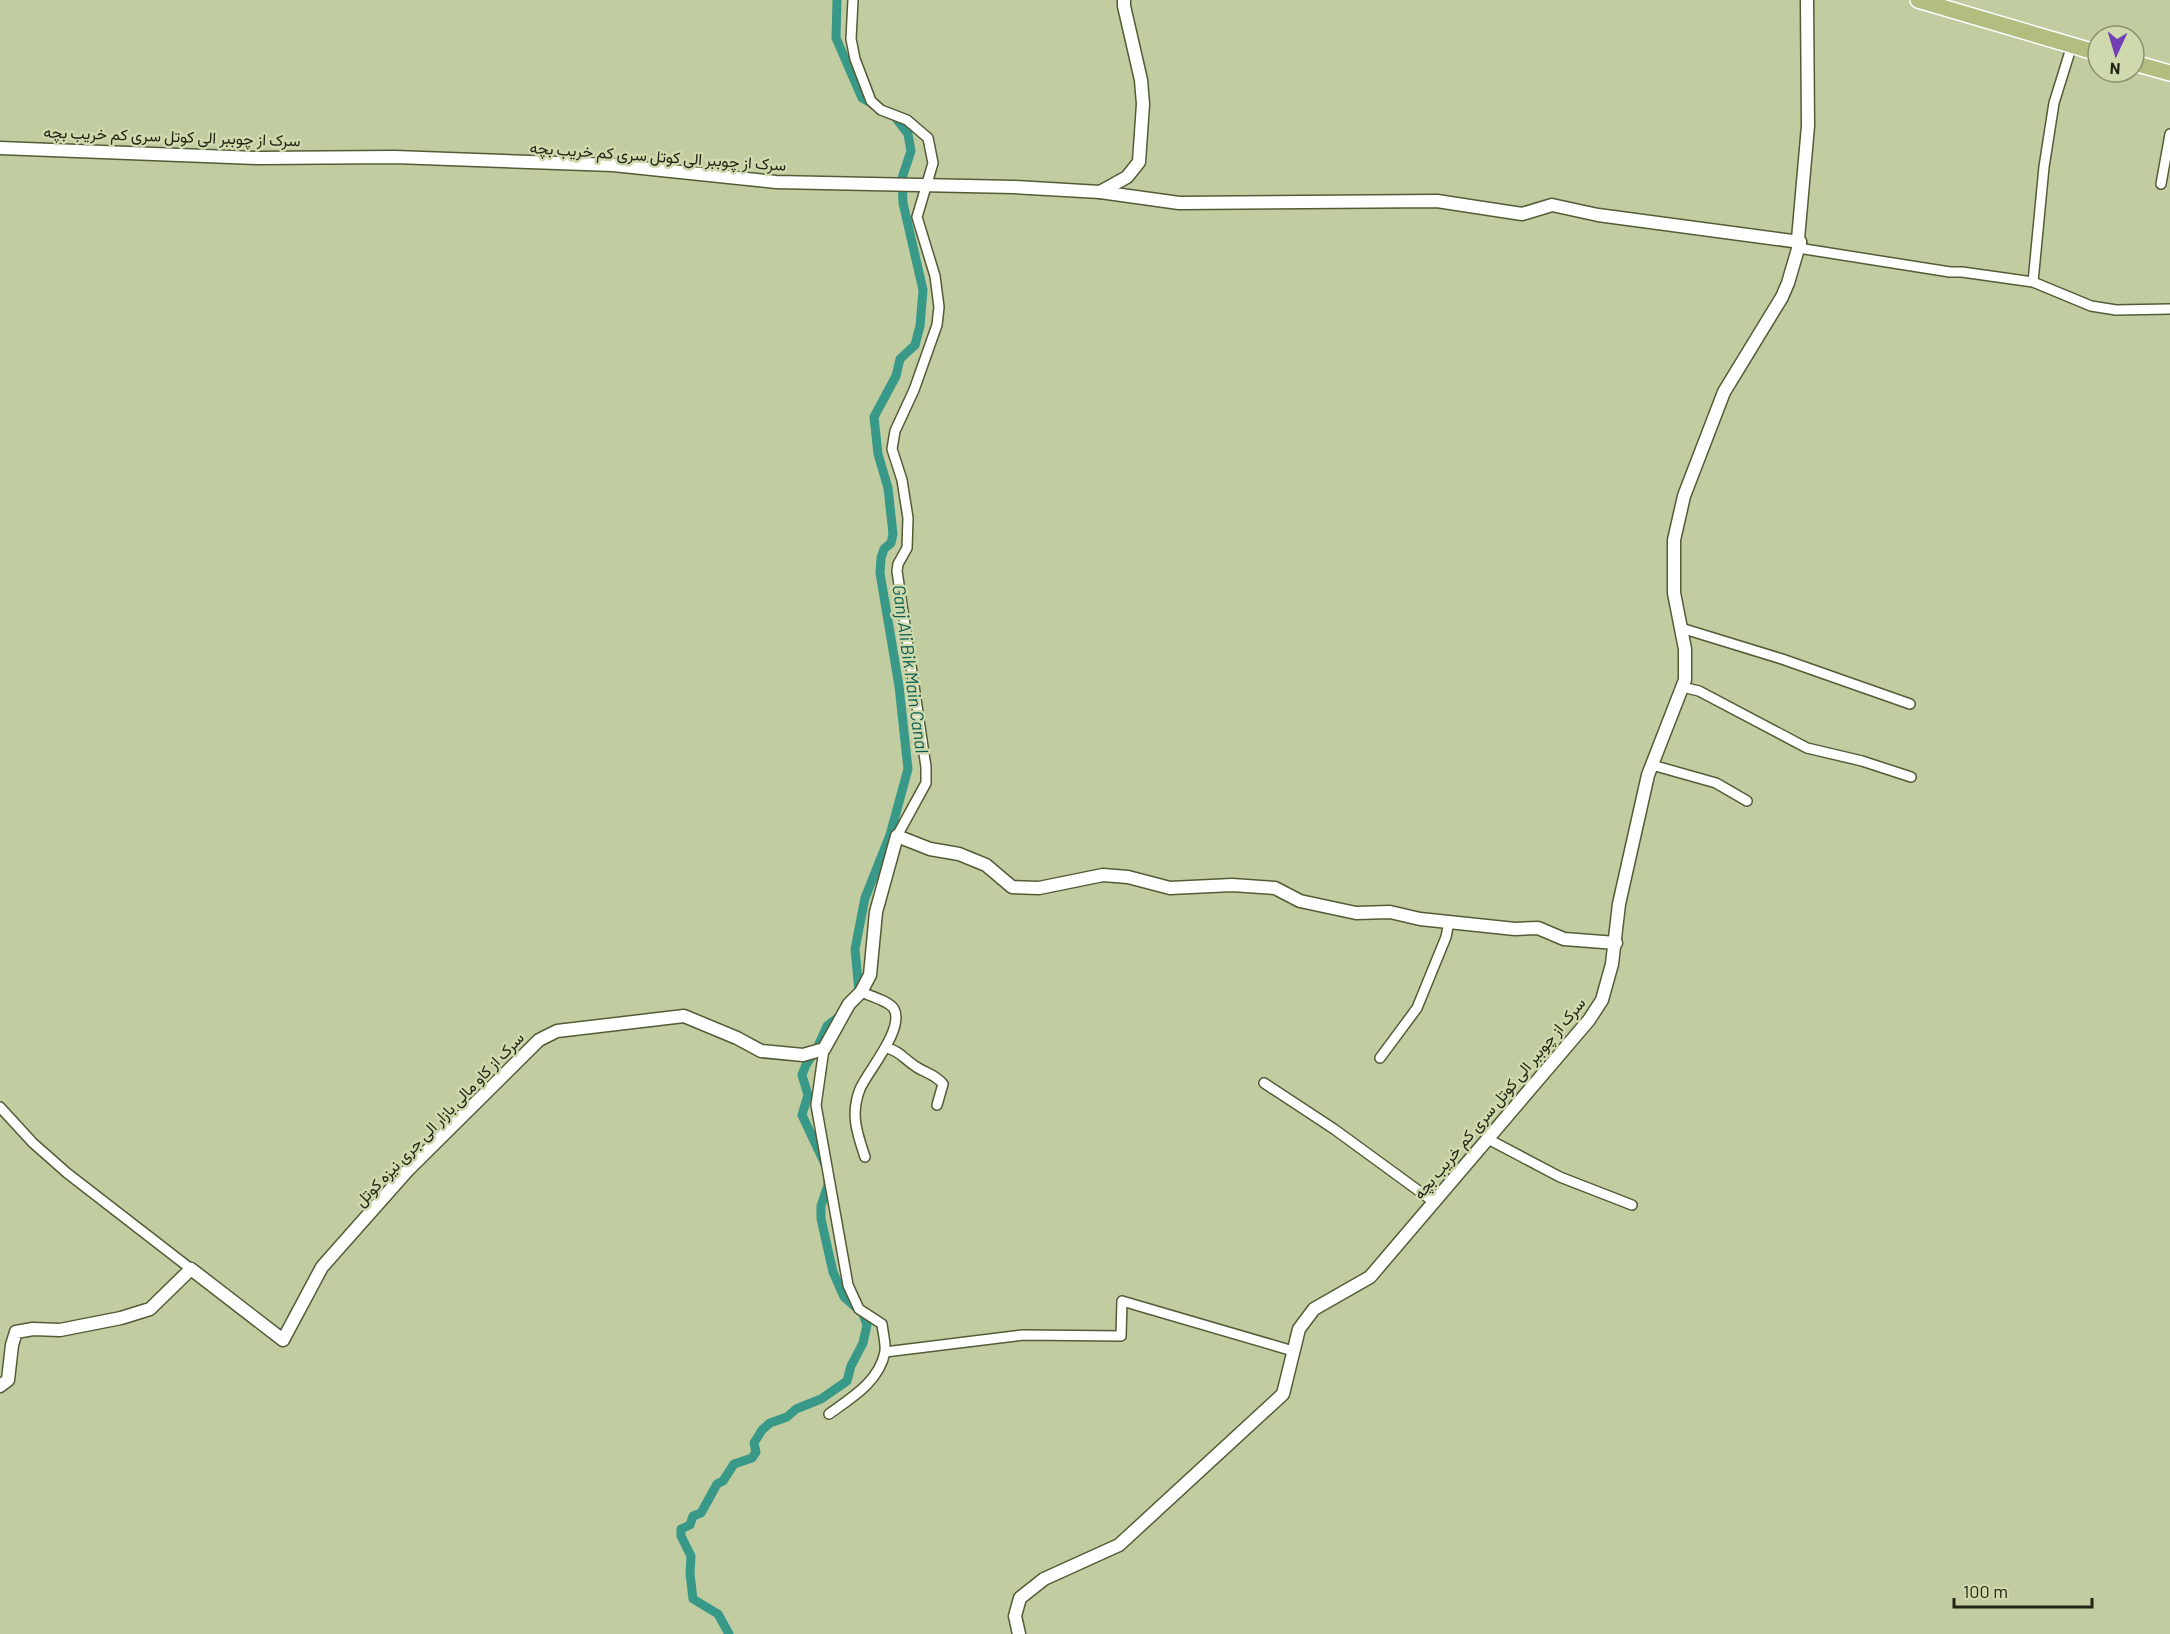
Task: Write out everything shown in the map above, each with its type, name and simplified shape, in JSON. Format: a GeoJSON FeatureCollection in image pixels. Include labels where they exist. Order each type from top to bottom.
{"type":"FeatureCollection","features":[{"type":"Feature","properties":{"kind":"main road"},"geometry":{"type":"LineString","coordinates":[[1918,0],[2086,49]]}},
{"type":"Feature","properties":{"kind":"main road"},"geometry":{"type":"LineString","coordinates":[[2146,67],[2170,74]]}},
{"type":"Feature","properties":{"kind":"street"},"geometry":{"type":"LineString","coordinates":[[829,1414],[869,1385],[885,1352],[882,1324],[859,1309],[848,1284],[816,1106],[824,1049],[849,1004],[861,992],[870,975],[876,912],[897,836],[926,783],[918,711],[898,592],[897,571],[898,564],[907,548],[908,518],[902,480],[892,449],[895,431],[914,390],[938,325],[939,307],[935,276],[917,217],[933,163],[928,138],[907,120],[881,110],[871,100],[855,59],[851,39],[853,0]]}},
{"type":"Feature","properties":{"kind":"street"},"geometry":{"type":"LineString","coordinates":[[1100,192],[1127,177],[1139,162],[1143,104],[1141,80],[1124,0]]}},
{"type":"Feature","properties":{"kind":"street","name":"سرک از چوببر الی کوتل سری کم خریب بچه"},"geometry":{"type":"LineString","coordinates":[[1019,1634],[1015,1616],[1020,1598],[1044,1579],[1119,1545],[1283,1394],[1299,1329],[1314,1309],[1370,1277],[1589,1020],[1602,1000],[1616,943],[1621,894],[1632,838],[1652,765],[1685,680],[1685,649],[1674,592],[1674,540],[1684,496],[1724,392],[1774,312],[1788,283],[1799,245],[1808,126],[1807,0]]}},
{"type":"Feature","properties":{"kind":"street"},"geometry":{"type":"LineString","coordinates":[[2032,282],[2044,167],[2054,103],[2072,45]]}},
{"type":"Feature","properties":{"kind":"street"},"geometry":{"type":"LineString","coordinates":[[2161,184],[2170,134]]}},
{"type":"Feature","properties":{"kind":"street","name":"سرک از چوببر الی کوتل سری کم خریب بچه"},"geometry":{"type":"LineString","coordinates":[[0,148],[259,158],[395,157],[613,165],[776,182],[1100,192],[1179,203],[1437,201],[1522,214],[1552,205],[1598,215],[1799,245]]}},
{"type":"Feature","properties":{"kind":"street"},"geometry":{"type":"LineString","coordinates":[[1799,245],[1950,272],[2032,282],[2091,306],[2116,310],[2170,309]]}},
{"type":"Feature","properties":{"kind":"street"},"geometry":{"type":"LineString","coordinates":[[1681,628],[1782,659],[1910,704]]}},
{"type":"Feature","properties":{"kind":"street"},"geometry":{"type":"LineString","coordinates":[[1682,687],[1699,691],[1807,748],[1862,761],[1911,777]]}},
{"type":"Feature","properties":{"kind":"street"},"geometry":{"type":"LineString","coordinates":[[1652,765],[1716,783],[1747,801]]}},
{"type":"Feature","properties":{"kind":"street"},"geometry":{"type":"LineString","coordinates":[[897,836],[930,849],[959,854],[986,865],[1012,887],[1039,888],[1103,875],[1128,877],[1170,888],[1232,885],[1275,888],[1300,901],[1356,913],[1390,912],[1420,919],[1515,929],[1538,928],[1564,939],[1616,943]]}},
{"type":"Feature","properties":{"kind":"street"},"geometry":{"type":"LineString","coordinates":[[1380,1058],[1417,1008],[1446,937],[1449,922]]}},
{"type":"Feature","properties":{"kind":"street"},"geometry":{"type":"LineString","coordinates":[[861,992],[889,1005],[894,1010],[895,1020],[887,1047],[860,1088],[855,1125],[865,1156]]}},
{"type":"Feature","properties":{"kind":"street","name":"سرک از کاو مالی بازار الی جری نیزه کوتل"},"geometry":{"type":"LineString","coordinates":[[190,1269],[283,1340],[322,1267],[407,1171],[539,1040],[557,1031],[684,1016],[737,1038],[761,1051],[803,1055],[824,1049]]}},
{"type":"Feature","properties":{"kind":"street"},"geometry":{"type":"LineString","coordinates":[[887,1047],[898,1050],[915,1066],[936,1076],[944,1084],[936,1105]]}},
{"type":"Feature","properties":{"kind":"street"},"geometry":{"type":"LineString","coordinates":[[1264,1083],[1334,1129],[1434,1202]]}},
{"type":"Feature","properties":{"kind":"street"},"geometry":{"type":"LineString","coordinates":[[0,1107],[33,1143],[67,1173],[190,1269],[150,1308],[121,1318],[60,1330],[33,1329],[16,1332],[12,1345],[8,1380],[0,1386]]}},
{"type":"Feature","properties":{"kind":"street"},"geometry":{"type":"LineString","coordinates":[[1488,1139],[1560,1177],[1632,1205]]}},
{"type":"Feature","properties":{"kind":"street"},"geometry":{"type":"LineString","coordinates":[[885,1352],[1023,1335],[1121,1336],[1122,1301],[1293,1352]]}},
{"type":"Feature","properties":{"kind":"waterway","name":"Ganj Ali Bik Main Canal"},"geometry":{"type":"LineString","coordinates":[[837,0],[836,38],[862,98],[877,106]]}},
{"type":"Feature","properties":{"kind":"waterway","name":"Ganj Ali Bik Main Canal"},"geometry":{"type":"LineString","coordinates":[[857,995],[859,991],[855,949],[865,898],[890,835],[908,769],[899,686],[880,573],[881,558],[884,549],[891,543],[893,534],[888,488],[878,454],[874,417],[896,376],[900,359],[915,345],[920,326],[923,290],[903,203],[902,178],[911,151],[908,134],[892,113]]}},
{"type":"Feature","properties":{"kind":"waterway","name":"Ganj Ali Bik Main Canal"},"geometry":{"type":"LineString","coordinates":[[824,1162],[802,1115],[808,1095],[802,1075],[827,1026],[841,1015]]}},
{"type":"Feature","properties":{"kind":"waterway","name":"Ganj Ali Bik Main Canal"},"geometry":{"type":"LineString","coordinates":[[729,1634],[718,1614],[693,1599],[690,1574],[691,1556],[681,1536],[681,1529],[690,1525],[693,1516],[701,1513],[717,1484],[723,1481],[734,1464],[752,1458],[756,1452],[754,1443],[762,1430],[770,1423],[787,1417],[796,1409],[821,1399],[847,1381],[851,1366],[863,1343],[867,1325],[863,1314],[844,1297],[833,1272],[821,1219],[821,1206],[828,1178]]}}]}
